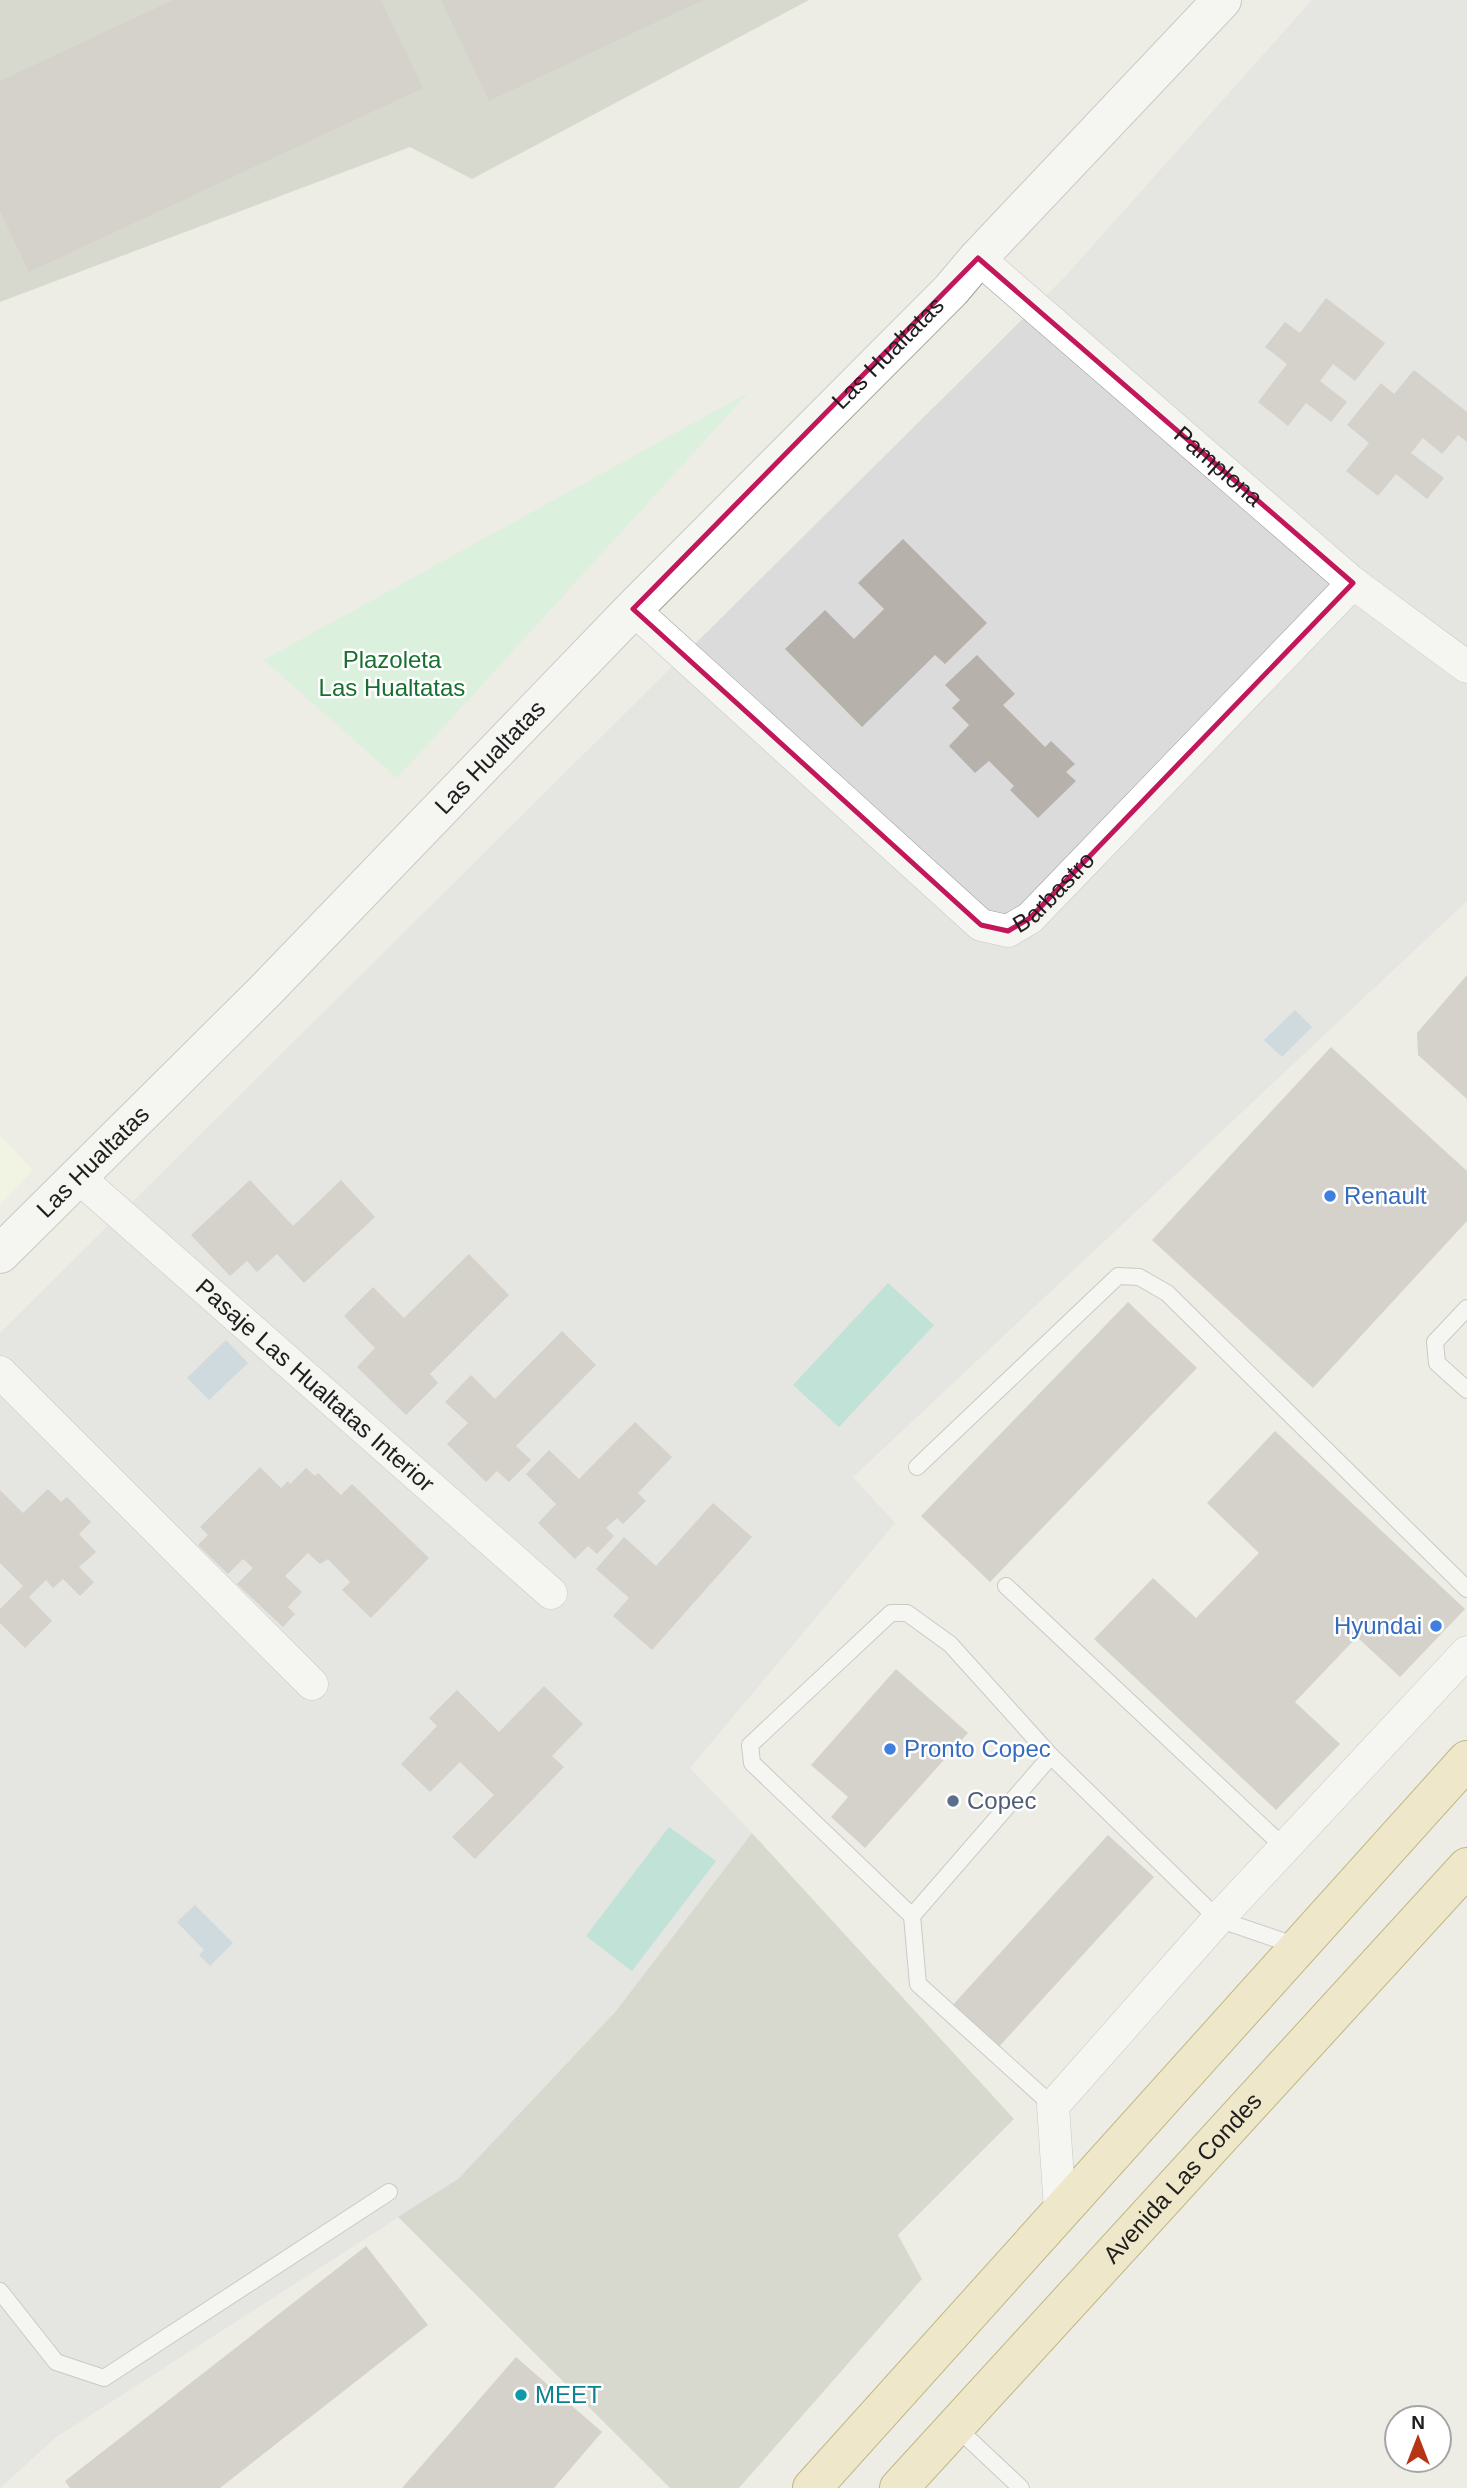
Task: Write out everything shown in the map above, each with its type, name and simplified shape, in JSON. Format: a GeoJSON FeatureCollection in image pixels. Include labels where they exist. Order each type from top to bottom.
{"type":"FeatureCollection","features":[{"type":"Feature","properties":{"kind":"main road"},"geometry":{"type":"LineString","coordinates":[[812,2488],[1060,2209],[1467,1760]]}},
{"type":"Feature","properties":{"kind":"main road","name":"Avenida Las Condes"},"geometry":{"type":"LineString","coordinates":[[899,2488],[1467,1867]]}},
{"type":"Feature","properties":{"kind":"street","name":"Las Hualtatas"},"geometry":{"type":"LineString","coordinates":[[0,1254],[265,991],[633,609],[951,290],[978,258],[1222,0]]}},
{"type":"Feature","properties":{"kind":"street","name":"Pamplona"},"geometry":{"type":"LineString","coordinates":[[978,258],[1353,583],[1467,667]]}},
{"type":"Feature","properties":{"kind":"street","name":"Barbastro"},"geometry":{"type":"LineString","coordinates":[[633,609],[981,925],[1008,930],[1030,918],[1353,583]]}},
{"type":"Feature","properties":{"kind":"street","name":"Pasaje Las Hualtatas Interior"},"geometry":{"type":"LineString","coordinates":[[77,1176],[551,1593]]}},
{"type":"Feature","properties":{"kind":"street"},"geometry":{"type":"LineString","coordinates":[[0,1372],[312,1684]]}},
{"type":"Feature","properties":{"kind":"street"},"geometry":{"type":"LineString","coordinates":[[1060,2209],[1053,2106],[1218,1919],[1467,1652]]}},
{"type":"Feature","properties":{"kind":"lane"},"geometry":{"type":"LineString","coordinates":[[917,1467],[1118,1276],[1139,1277],[1167,1293],[1467,1589]]}},
{"type":"Feature","properties":{"kind":"lane"},"geometry":{"type":"LineString","coordinates":[[1467,1308],[1435,1342],[1437,1363],[1467,1390]]}},
{"type":"Feature","properties":{"kind":"lane"},"geometry":{"type":"LineString","coordinates":[[1006,1586],[1285,1848]]}},
{"type":"Feature","properties":{"kind":"lane"},"geometry":{"type":"LineString","coordinates":[[1053,2106],[918,1984],[912,1916],[752,1763],[750,1745],[891,1613],[907,1613],[950,1644],[1051,1756],[1218,1919],[1297,1946]]}},
{"type":"Feature","properties":{"kind":"lane"},"geometry":{"type":"LineString","coordinates":[[912,1916],[1051,1756]]}},
{"type":"Feature","properties":{"kind":"lane"},"geometry":{"type":"LineString","coordinates":[[0,2291],[56,2362],[104,2378],[389,2192]]}},
{"type":"Feature","properties":{"kind":"lane"},"geometry":{"type":"LineString","coordinates":[[955,2426],[1021,2488]]}},
{"type":"Feature","properties":{"kind":"highlighted area"},"geometry":{"type":"Polygon","coordinates":[[[978,258],[1353,583],[1030,918],[1008,931],[981,925],[633,609],[978,258]]]}},
{"type":"Feature","properties":{"kind":"shaded area"},"geometry":{"type":"Polygon","coordinates":[[[0,0],[809,0],[472,179],[410,147],[0,302],[0,0]]]}},
{"type":"Feature","properties":{"kind":"shaded area"},"geometry":{"type":"Polygon","coordinates":[[[1312,0],[1467,0],[1467,901],[853,1477],[895,1523],[690,1768],[752,1833],[616,2011],[458,2179],[55,2438],[0,2488],[0,1333],[1062,280],[1312,0]]]}},
{"type":"Feature","properties":{"kind":"shaded area"},"geometry":{"type":"Polygon","coordinates":[[[1295,1010],[1312,1027],[1282,1057],[1264,1040],[1295,1010]]]}},
{"type":"Feature","properties":{"kind":"shaded area"},"geometry":{"type":"Polygon","coordinates":[[[0,1135],[33,1170],[0,1205],[0,1135]]]}},
{"type":"Feature","properties":{"kind":"shaded area"},"geometry":{"type":"Polygon","coordinates":[[[888,1283],[934,1325],[839,1427],[793,1385],[888,1283]]]}},
{"type":"Feature","properties":{"kind":"shaded area"},"geometry":{"type":"Polygon","coordinates":[[[226,1340],[248,1363],[209,1400],[187,1378],[226,1340]]]}},
{"type":"Feature","properties":{"kind":"shaded area"},"geometry":{"type":"Polygon","coordinates":[[[669,1827],[716,1861],[632,1971],[586,1936],[669,1827]]]}},
{"type":"Feature","properties":{"kind":"shaded area"},"geometry":{"type":"Polygon","coordinates":[[[752,1833],[1014,2119],[898,2235],[922,2279],[739,2488],[670,2488],[398,2217],[458,2179],[616,2011],[752,1833]]]}},
{"type":"Feature","properties":{"kind":"shaded area"},"geometry":{"type":"Polygon","coordinates":[[[195,1905],[233,1943],[210,1966],[199,1955],[204,1950],[177,1922],[195,1905]]]}},
{"type":"Feature","properties":{"kind":"green space","name":"Plazoleta Las Hualtatas"},"geometry":{"type":"Polygon","coordinates":[[[748,393],[397,778],[264,660],[748,393]]]}},
{"type":"Feature","properties":{"kind":"building"},"geometry":{"type":"Polygon","coordinates":[[[173,0],[381,0],[423,88],[29,272],[0,211],[0,81],[173,0]]]}},
{"type":"Feature","properties":{"kind":"building"},"geometry":{"type":"Polygon","coordinates":[[[441,0],[703,0],[489,101],[441,0]]]}},
{"type":"Feature","properties":{"kind":"building"},"geometry":{"type":"Polygon","coordinates":[[[1326,298],[1385,343],[1355,381],[1333,364],[1320,381],[1347,402],[1331,422],[1306,403],[1288,426],[1258,402],[1287,364],[1265,347],[1285,322],[1300,333],[1326,298]]]}},
{"type":"Feature","properties":{"kind":"building"},"geometry":{"type":"Polygon","coordinates":[[[1414,370],[1467,412],[1467,442],[1458,435],[1442,454],[1423,438],[1411,453],[1444,478],[1427,499],[1396,474],[1378,496],[1346,471],[1369,443],[1347,425],[1381,383],[1394,394],[1414,370]]]}},
{"type":"Feature","properties":{"kind":"building"},"geometry":{"type":"Polygon","coordinates":[[[903,539],[987,623],[945,664],[935,655],[862,727],[785,649],[825,610],[854,639],[884,609],[858,583],[903,539]]]}},
{"type":"Feature","properties":{"kind":"building"},"geometry":{"type":"Polygon","coordinates":[[[977,655],[1015,694],[1003,705],[1045,747],[1051,741],[1075,764],[1066,772],[1076,781],[1038,818],[1010,790],[1014,786],[989,761],[975,773],[949,746],[969,725],[952,708],[960,700],[945,685],[977,655]]]}},
{"type":"Feature","properties":{"kind":"building"},"geometry":{"type":"Polygon","coordinates":[[[1467,975],[1467,1099],[1418,1055],[1417,1033],[1467,975]]]}},
{"type":"Feature","properties":{"kind":"building","name":"Renault"},"geometry":{"type":"Polygon","coordinates":[[[1331,1047],[1467,1171],[1467,1221],[1313,1388],[1152,1240],[1331,1047]]]}},
{"type":"Feature","properties":{"kind":"building"},"geometry":{"type":"Polygon","coordinates":[[[250,1180],[293,1226],[341,1180],[375,1217],[304,1283],[277,1254],[257,1272],[247,1261],[230,1276],[191,1235],[250,1180]]]}},
{"type":"Feature","properties":{"kind":"building"},"geometry":{"type":"Polygon","coordinates":[[[469,1254],[509,1295],[430,1374],[438,1383],[406,1415],[357,1367],[375,1348],[344,1316],[373,1287],[404,1318],[469,1254]]]}},
{"type":"Feature","properties":{"kind":"building"},"geometry":{"type":"Polygon","coordinates":[[[1128,1302],[1197,1368],[990,1582],[921,1516],[1128,1302]]]}},
{"type":"Feature","properties":{"kind":"building"},"geometry":{"type":"Polygon","coordinates":[[[562,1331],[596,1365],[516,1446],[531,1460],[509,1482],[497,1471],[486,1482],[447,1444],[468,1423],[445,1402],[471,1375],[495,1399],[562,1331]]]}},
{"type":"Feature","properties":{"kind":"building"},"geometry":{"type":"Polygon","coordinates":[[[635,1422],[672,1457],[638,1493],[646,1501],[623,1524],[617,1518],[606,1528],[614,1536],[597,1554],[588,1546],[575,1559],[538,1523],[556,1504],[526,1474],[549,1450],[579,1479],[635,1422]]]}},
{"type":"Feature","properties":{"kind":"building"},"geometry":{"type":"Polygon","coordinates":[[[1275,1431],[1465,1609],[1400,1677],[1357,1637],[1295,1702],[1340,1744],[1276,1810],[1094,1639],[1153,1578],[1196,1618],[1259,1553],[1207,1503],[1275,1431]]]}},
{"type":"Feature","properties":{"kind":"building"},"geometry":{"type":"Polygon","coordinates":[[[260,1467],[281,1488],[288,1481],[290,1484],[306,1468],[315,1476],[318,1473],[341,1495],[352,1484],[429,1558],[371,1618],[342,1590],[350,1582],[328,1559],[320,1564],[308,1553],[285,1576],[302,1592],[288,1607],[295,1614],[283,1627],[237,1584],[253,1568],[243,1559],[228,1574],[198,1545],[208,1535],[200,1527],[260,1467]]]}},
{"type":"Feature","properties":{"kind":"building"},"geometry":{"type":"Polygon","coordinates":[[[48,1489],[61,1502],[67,1497],[91,1522],[79,1534],[96,1552],[79,1567],[94,1582],[80,1596],[63,1579],[53,1588],[46,1580],[29,1597],[52,1621],[25,1648],[0,1623],[0,1609],[23,1586],[0,1563],[0,1490],[23,1513],[48,1489]]]}},
{"type":"Feature","properties":{"kind":"building"},"geometry":{"type":"Polygon","coordinates":[[[713,1503],[752,1537],[652,1650],[613,1616],[629,1598],[596,1569],[624,1537],[656,1566],[713,1503]]]}},
{"type":"Feature","properties":{"kind":"building","name":"Pronto Copec"},"geometry":{"type":"Polygon","coordinates":[[[896,1669],[968,1733],[865,1848],[831,1817],[848,1797],[811,1765],[896,1669]]]}},
{"type":"Feature","properties":{"kind":"building"},"geometry":{"type":"Polygon","coordinates":[[[544,1686],[583,1724],[552,1756],[564,1767],[475,1859],[452,1837],[494,1795],[460,1762],[430,1792],[401,1764],[437,1726],[429,1718],[457,1690],[499,1732],[544,1686]]]}},
{"type":"Feature","properties":{"kind":"building"},"geometry":{"type":"Polygon","coordinates":[[[1108,1835],[1154,1877],[996,2050],[950,2008],[1108,1835]]]}},
{"type":"Feature","properties":{"kind":"building"},"geometry":{"type":"Polygon","coordinates":[[[366,2246],[428,2325],[220,2488],[70,2488],[65,2481],[366,2246]]]}},
{"type":"Feature","properties":{"kind":"building","name":"MEET"},"geometry":{"type":"Polygon","coordinates":[[[516,2357],[602,2432],[554,2488],[402,2488],[516,2357]]]}},
{"type":"Feature","properties":{"kind":"place","name":"Renault"},"geometry":{"type":"Point","coordinates":[1330,1196]}},
{"type":"Feature","properties":{"kind":"place","name":"Hyundai"},"geometry":{"type":"Point","coordinates":[1436,1626]}},
{"type":"Feature","properties":{"kind":"place","name":"Pronto Copec"},"geometry":{"type":"Point","coordinates":[890,1749]}},
{"type":"Feature","properties":{"kind":"place","name":"Copec"},"geometry":{"type":"Point","coordinates":[953,1801]}},
{"type":"Feature","properties":{"kind":"place","name":"MEET"},"geometry":{"type":"Point","coordinates":[521,2395]}}]}
